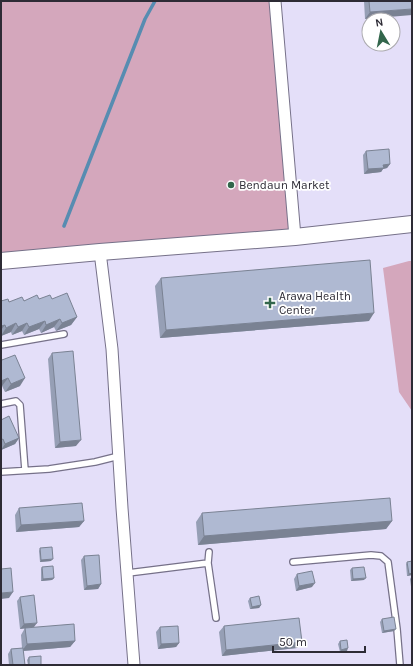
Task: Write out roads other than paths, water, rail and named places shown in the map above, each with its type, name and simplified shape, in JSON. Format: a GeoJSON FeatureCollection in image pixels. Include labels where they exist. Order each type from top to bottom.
{"type":"FeatureCollection","features":[{"type":"Feature","properties":{"kind":"street"},"geometry":{"type":"LineString","coordinates":[[275,1],[295,237]]}},
{"type":"Feature","properties":{"kind":"street"},"geometry":{"type":"LineString","coordinates":[[1,261],[295,237],[412,224]]}},
{"type":"Feature","properties":{"kind":"street"},"geometry":{"type":"LineString","coordinates":[[100,252],[112,349],[134,665]]}},
{"type":"Feature","properties":{"kind":"lane"},"geometry":{"type":"LineString","coordinates":[[1,345],[64,334]]}},
{"type":"Feature","properties":{"kind":"lane"},"geometry":{"type":"LineString","coordinates":[[1,404],[16,401],[20,405],[25,470]]}},
{"type":"Feature","properties":{"kind":"lane"},"geometry":{"type":"LineString","coordinates":[[1,472],[57,467],[119,456]]}},
{"type":"Feature","properties":{"kind":"lane"},"geometry":{"type":"LineString","coordinates":[[208,552],[208,563],[216,618]]}},
{"type":"Feature","properties":{"kind":"lane"},"geometry":{"type":"LineString","coordinates":[[293,562],[371,555],[381,556],[388,562],[400,665]]}},
{"type":"Feature","properties":{"kind":"lane"},"geometry":{"type":"LineString","coordinates":[[128,573],[208,563]]}},
{"type":"Feature","properties":{"kind":"waterway"},"geometry":{"type":"LineString","coordinates":[[64,226],[145,19],[155,1]]}},
{"type":"Feature","properties":{"kind":"place","name":"Bendaun Market"},"geometry":{"type":"Point","coordinates":[231,185]}},
{"type":"Feature","properties":{"kind":"place","name":"Arawa Health Center"},"geometry":{"type":"Point","coordinates":[270,303]}}]}
